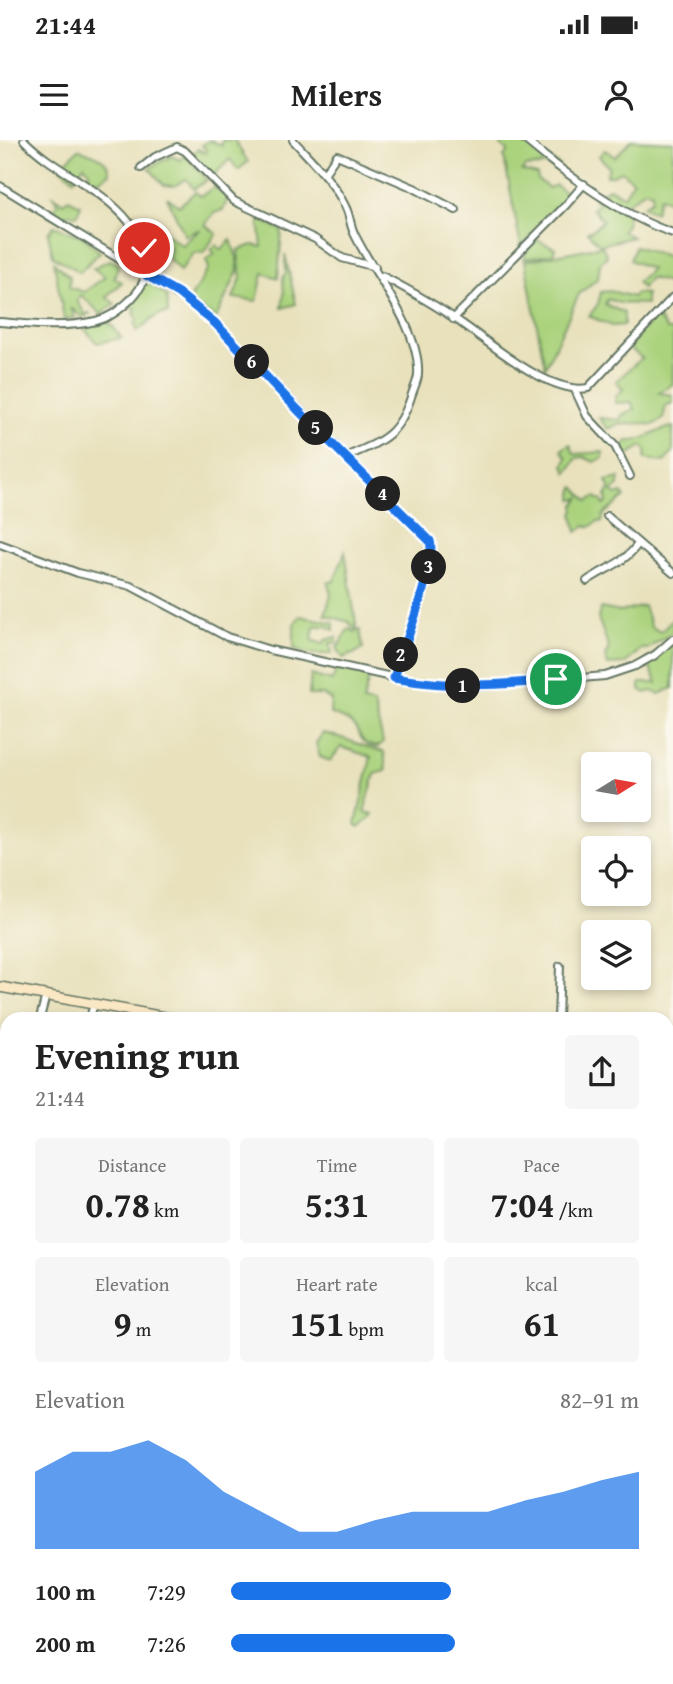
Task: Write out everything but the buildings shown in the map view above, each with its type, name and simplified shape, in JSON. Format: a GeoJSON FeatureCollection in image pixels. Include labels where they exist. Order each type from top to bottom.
{"type":"FeatureCollection","features":[{"type":"Feature","properties":{"kind":"main road"},"geometry":{"type":"LineString","coordinates":[[1,991],[94,1004],[124,1012]]}},
{"type":"Feature","properties":{"kind":"street"},"geometry":{"type":"LineString","coordinates":[[0,322],[63,325],[107,318],[132,298],[144,283],[146,275],[147,257],[144,248],[121,213],[105,199],[54,166],[24,140]]}},
{"type":"Feature","properties":{"kind":"street"},"geometry":{"type":"LineString","coordinates":[[293,140],[324,174],[347,208],[353,233],[380,275],[407,328],[415,353],[418,374],[401,423],[387,437],[345,457]]}},
{"type":"Feature","properties":{"kind":"street"},"geometry":{"type":"LineString","coordinates":[[525,140],[584,184],[647,223],[673,233]]}},
{"type":"Feature","properties":{"kind":"street"},"geometry":{"type":"LineString","coordinates":[[141,168],[155,157],[177,147],[185,151],[234,201],[314,239],[342,258],[375,267]]}},
{"type":"Feature","properties":{"kind":"street"},"geometry":{"type":"LineString","coordinates":[[324,174],[337,155],[414,188],[456,210]]}},
{"type":"Feature","properties":{"kind":"street"},"geometry":{"type":"LineString","coordinates":[[453,318],[584,184]]}},
{"type":"Feature","properties":{"kind":"street"},"geometry":{"type":"LineString","coordinates":[[0,186],[178,293],[215,323],[425,536],[432,545],[428,570],[394,678]]}},
{"type":"Feature","properties":{"kind":"street"},"geometry":{"type":"LineString","coordinates":[[380,275],[417,294],[548,381],[575,390],[588,388],[673,297]]}},
{"type":"Feature","properties":{"kind":"street"},"geometry":{"type":"LineString","coordinates":[[575,390],[587,416],[615,446],[630,477]]}},
{"type":"Feature","properties":{"kind":"street"},"geometry":{"type":"LineString","coordinates":[[607,516],[673,573]]}},
{"type":"Feature","properties":{"kind":"street"},"geometry":{"type":"LineString","coordinates":[[0,544],[78,573],[131,586],[227,637],[270,650],[394,678],[445,685],[485,686],[605,676],[635,666],[673,639]]}},
{"type":"Feature","properties":{"kind":"street"},"geometry":{"type":"LineString","coordinates":[[587,581],[606,572],[631,554],[638,544]]}},
{"type":"Feature","properties":{"kind":"street"},"geometry":{"type":"LineString","coordinates":[[558,1012],[560,966]]}},
{"type":"Feature","properties":{"kind":"street"},"geometry":{"type":"LineString","coordinates":[[42,1012],[46,996]]}},
{"type":"Feature","properties":{"kind":"street"},"geometry":{"type":"LineString","coordinates":[[92,1012],[94,1004]]}},
{"type":"Feature","properties":{"kind":"green space"},"geometry":{"type":"Polygon","coordinates":[[[210,140],[222,146],[222,140],[234,140],[248,162],[238,170],[230,159],[214,175],[195,160],[193,153],[198,149],[205,153],[207,151],[202,145],[210,140]]]}},
{"type":"Feature","properties":{"kind":"green space"},"geometry":{"type":"Polygon","coordinates":[[[499,140],[543,140],[533,147],[559,165],[556,170],[543,164],[526,167],[522,171],[537,175],[538,180],[549,188],[556,185],[570,196],[521,247],[504,157],[508,151],[502,147],[499,140]]]}},
{"type":"Feature","properties":{"kind":"green space"},"geometry":{"type":"Polygon","coordinates":[[[631,140],[673,142],[673,205],[660,197],[655,212],[643,206],[652,199],[652,193],[645,190],[623,207],[628,213],[627,225],[622,231],[632,237],[600,245],[587,232],[603,220],[592,209],[600,202],[594,200],[596,195],[609,188],[624,196],[633,181],[621,171],[606,176],[609,167],[599,156],[605,150],[615,157],[631,140]]]}},
{"type":"Feature","properties":{"kind":"green space"},"geometry":{"type":"Polygon","coordinates":[[[79,149],[106,163],[110,173],[92,185],[87,183],[89,171],[84,165],[74,179],[60,167],[79,149]]]}},
{"type":"Feature","properties":{"kind":"green space"},"geometry":{"type":"Polygon","coordinates":[[[171,156],[181,160],[183,156],[188,158],[207,180],[194,189],[186,179],[174,186],[164,185],[149,168],[171,156]]]}},
{"type":"Feature","properties":{"kind":"green space"},"geometry":{"type":"Polygon","coordinates":[[[214,187],[228,198],[223,210],[214,213],[205,225],[217,234],[203,253],[195,252],[180,271],[169,259],[167,253],[170,249],[165,246],[159,250],[160,239],[166,234],[182,245],[201,229],[185,236],[167,197],[179,206],[195,192],[201,196],[214,187]]]}},
{"type":"Feature","properties":{"kind":"green space"},"geometry":{"type":"Polygon","coordinates":[[[52,194],[63,203],[68,199],[81,205],[77,215],[67,214],[60,220],[48,215],[58,204],[52,194]]]}},
{"type":"Feature","properties":{"kind":"green space"},"geometry":{"type":"Polygon","coordinates":[[[259,219],[282,230],[278,278],[263,273],[257,301],[233,298],[241,278],[238,250],[253,245],[262,247],[259,219]]]}},
{"type":"Feature","properties":{"kind":"green space"},"geometry":{"type":"Polygon","coordinates":[[[54,226],[84,237],[100,252],[80,272],[53,256],[48,233],[54,226]]]}},
{"type":"Feature","properties":{"kind":"green space"},"geometry":{"type":"Polygon","coordinates":[[[535,239],[555,248],[553,254],[524,259],[528,247],[535,239]]]}},
{"type":"Feature","properties":{"kind":"green space"},"geometry":{"type":"Polygon","coordinates":[[[231,240],[238,271],[216,318],[189,301],[209,268],[206,260],[215,254],[211,249],[217,245],[221,250],[231,240]]]}},
{"type":"Feature","properties":{"kind":"green space"},"geometry":{"type":"Polygon","coordinates":[[[602,246],[607,256],[600,263],[598,278],[579,294],[545,368],[525,261],[602,246]]]}},
{"type":"Feature","properties":{"kind":"green space"},"geometry":{"type":"Polygon","coordinates":[[[635,246],[673,258],[673,284],[650,278],[642,288],[637,282],[651,269],[630,260],[635,246]]]}},
{"type":"Feature","properties":{"kind":"green space"},"geometry":{"type":"Polygon","coordinates":[[[285,254],[296,304],[282,308],[283,278],[286,272],[285,254]]]}},
{"type":"Feature","properties":{"kind":"green space"},"geometry":{"type":"Polygon","coordinates":[[[109,260],[119,264],[114,278],[122,282],[106,297],[115,304],[101,314],[81,295],[77,301],[85,314],[91,313],[82,317],[71,308],[75,318],[64,319],[54,262],[70,277],[69,287],[84,292],[105,277],[93,268],[109,260]]]}},
{"type":"Feature","properties":{"kind":"green space"},"geometry":{"type":"Polygon","coordinates":[[[149,282],[167,296],[168,313],[158,315],[137,331],[135,324],[138,319],[134,314],[136,309],[129,307],[129,303],[136,292],[149,282]]]}},
{"type":"Feature","properties":{"kind":"green space"},"geometry":{"type":"Polygon","coordinates":[[[611,291],[633,297],[636,293],[646,294],[646,304],[619,303],[608,299],[605,304],[624,313],[624,325],[612,326],[589,316],[598,304],[601,292],[611,291]]]}},
{"type":"Feature","properties":{"kind":"green space"},"geometry":{"type":"Polygon","coordinates":[[[655,314],[667,330],[673,330],[673,384],[659,393],[673,395],[673,403],[666,405],[663,419],[653,425],[616,425],[608,429],[599,418],[620,420],[623,414],[635,409],[631,402],[615,403],[616,396],[623,389],[616,381],[642,358],[629,348],[655,314]]]}},
{"type":"Feature","properties":{"kind":"green space"},"geometry":{"type":"Polygon","coordinates":[[[97,320],[111,325],[121,338],[97,343],[79,323],[97,320]]]}},
{"type":"Feature","properties":{"kind":"green space"},"geometry":{"type":"Polygon","coordinates":[[[673,427],[673,452],[664,462],[645,459],[646,450],[642,446],[630,454],[623,453],[627,441],[639,440],[673,427]]]}},
{"type":"Feature","properties":{"kind":"green space"},"geometry":{"type":"Polygon","coordinates":[[[570,444],[574,454],[603,452],[603,458],[594,462],[584,457],[577,458],[567,473],[564,465],[567,458],[561,450],[570,444]]]}},
{"type":"Feature","properties":{"kind":"green space"},"geometry":{"type":"Polygon","coordinates":[[[620,478],[618,486],[612,492],[617,495],[622,493],[625,497],[604,514],[602,522],[598,521],[590,527],[585,526],[577,532],[573,514],[574,506],[580,498],[573,500],[573,489],[575,487],[588,501],[595,497],[604,505],[610,489],[606,481],[620,478]]]}},
{"type":"Feature","properties":{"kind":"green space"},"geometry":{"type":"Polygon","coordinates":[[[345,552],[357,630],[360,630],[363,648],[343,658],[337,648],[349,628],[357,631],[349,622],[325,615],[331,595],[328,583],[334,581],[345,552]]]}},
{"type":"Feature","properties":{"kind":"green space"},"geometry":{"type":"Polygon","coordinates":[[[644,606],[651,627],[661,632],[673,618],[673,632],[647,649],[641,649],[625,664],[608,665],[605,656],[609,648],[598,618],[601,608],[620,612],[644,606]]]}},
{"type":"Feature","properties":{"kind":"green space"},"geometry":{"type":"Polygon","coordinates":[[[300,616],[334,623],[334,630],[327,626],[314,626],[312,640],[323,644],[325,640],[337,637],[337,643],[330,643],[332,654],[314,654],[294,649],[294,624],[300,616]]]}},
{"type":"Feature","properties":{"kind":"green space"},"geometry":{"type":"Polygon","coordinates":[[[673,641],[673,688],[659,694],[640,690],[640,683],[657,683],[646,660],[673,641]]]}},
{"type":"Feature","properties":{"kind":"green space"},"geometry":{"type":"Polygon","coordinates":[[[338,665],[370,673],[363,702],[374,704],[383,742],[378,747],[363,741],[350,722],[330,713],[331,700],[323,695],[309,695],[311,675],[332,681],[338,665]]]}},
{"type":"Feature","properties":{"kind":"green space"},"geometry":{"type":"Polygon","coordinates":[[[323,733],[384,752],[386,771],[375,774],[364,812],[373,814],[359,827],[356,824],[371,757],[341,747],[330,761],[320,757],[316,743],[323,733]]]}},
{"type":"Feature","properties":{"kind":"route"},"geometry":{"type":"LineString","coordinates":[[144,248],[147,257],[146,275],[199,308],[430,541],[432,551],[428,570],[394,678],[457,686],[556,679]]}}]}
